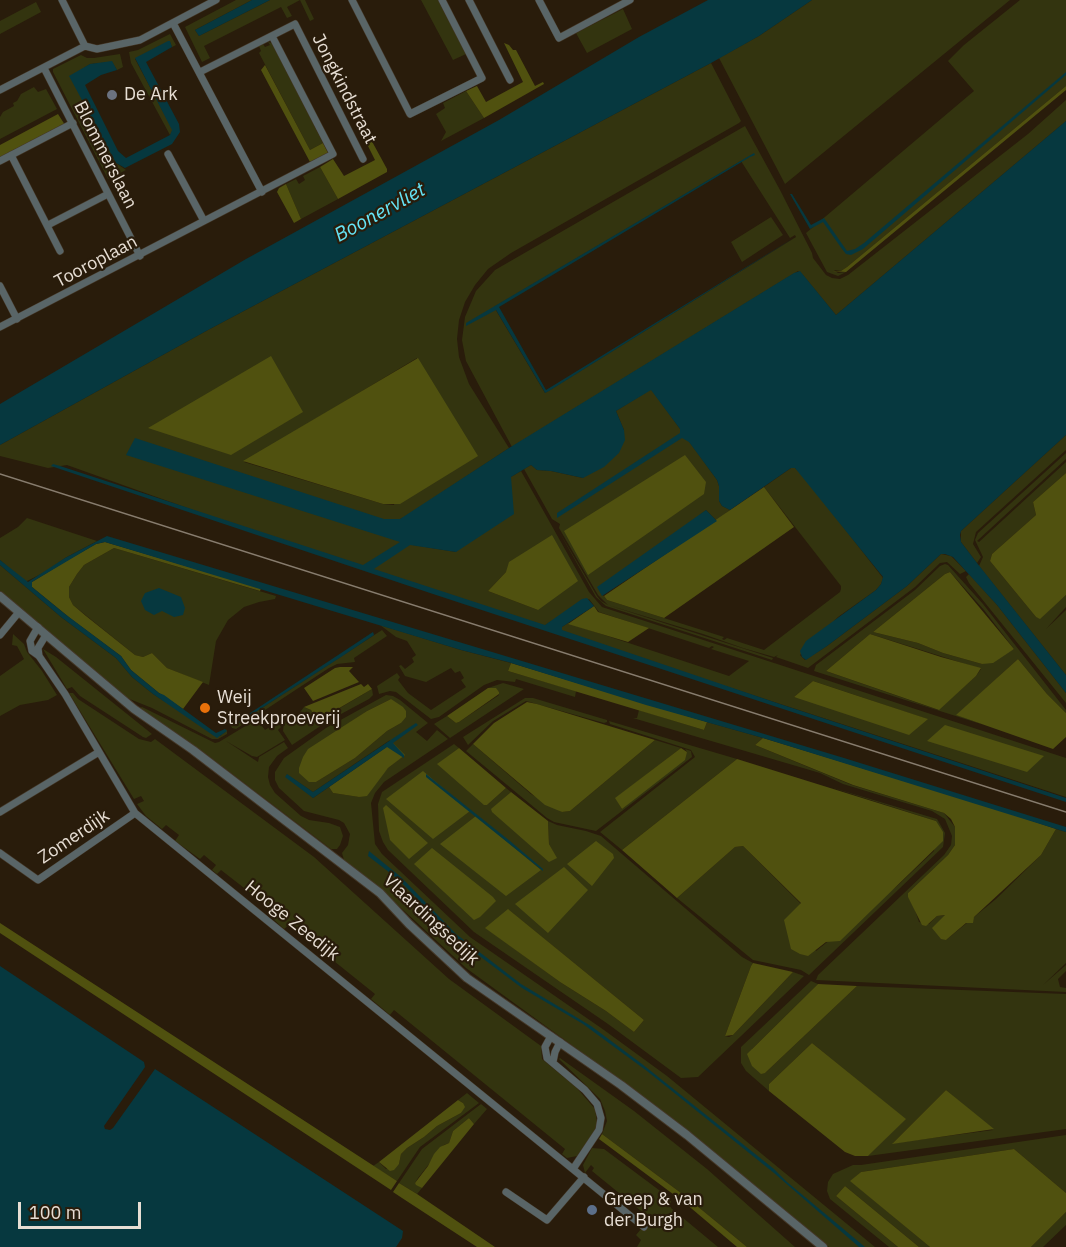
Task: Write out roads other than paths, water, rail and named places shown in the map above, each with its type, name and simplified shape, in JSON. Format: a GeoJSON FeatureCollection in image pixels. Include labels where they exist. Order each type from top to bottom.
{"type":"FeatureCollection","features":[{"type":"Feature","properties":{"kind":"street"},"geometry":{"type":"LineString","coordinates":[[62,0],[85,46]]}},
{"type":"Feature","properties":{"kind":"street"},"geometry":{"type":"LineString","coordinates":[[0,90],[85,46],[97,49],[140,40],[216,0]]}},
{"type":"Feature","properties":{"kind":"street"},"geometry":{"type":"LineString","coordinates":[[352,0],[410,114],[482,78],[442,0]]}},
{"type":"Feature","properties":{"kind":"street"},"geometry":{"type":"LineString","coordinates":[[469,0],[510,80]]}},
{"type":"Feature","properties":{"kind":"street"},"geometry":{"type":"LineString","coordinates":[[539,0],[559,38],[630,0]]}},
{"type":"Feature","properties":{"kind":"street"},"geometry":{"type":"LineString","coordinates":[[173,23],[262,192]]}},
{"type":"Feature","properties":{"kind":"street","name":"Jongkindstraat"},"geometry":{"type":"LineString","coordinates":[[200,72],[294,24],[363,159]]}},
{"type":"Feature","properties":{"kind":"street","name":"Tooroplaan"},"geometry":{"type":"LineString","coordinates":[[0,327],[333,154],[272,36]]}},
{"type":"Feature","properties":{"kind":"street","name":"Blommerslaan"},"geometry":{"type":"LineString","coordinates":[[44,68],[140,256]]}},
{"type":"Feature","properties":{"kind":"street"},"geometry":{"type":"LineString","coordinates":[[0,161],[73,123]]}},
{"type":"Feature","properties":{"kind":"street"},"geometry":{"type":"LineString","coordinates":[[168,154],[204,221]]}},
{"type":"Feature","properties":{"kind":"street"},"geometry":{"type":"LineString","coordinates":[[11,155],[60,251]]}},
{"type":"Feature","properties":{"kind":"street"},"geometry":{"type":"LineString","coordinates":[[48,225],[108,194]]}},
{"type":"Feature","properties":{"kind":"street"},"geometry":{"type":"LineString","coordinates":[[0,286],[17,319]]}},
{"type":"Feature","properties":{"kind":"street","name":"Vlaardingsedijk"},"geometry":{"type":"LineString","coordinates":[[0,596],[134,709],[193,750],[380,893],[409,924],[467,978],[560,1042],[687,1136],[823,1247]]}},
{"type":"Feature","properties":{"kind":"street"},"geometry":{"type":"LineString","coordinates":[[0,634],[19,612]]}},
{"type":"Feature","properties":{"kind":"street","name":"Hooge Zeedijk"},"geometry":{"type":"LineString","coordinates":[[38,627],[30,641],[32,651],[39,656],[64,694],[135,813],[644,1227]]}},
{"type":"Feature","properties":{"kind":"street"},"geometry":{"type":"LineString","coordinates":[[39,656],[38,648],[46,635]]}},
{"type":"Feature","properties":{"kind":"street"},"geometry":{"type":"LineString","coordinates":[[0,812],[99,752]]}},
{"type":"Feature","properties":{"kind":"street","name":"Zomerdijk"},"geometry":{"type":"LineString","coordinates":[[0,853],[38,880],[135,813]]}},
{"type":"Feature","properties":{"kind":"street"},"geometry":{"type":"LineString","coordinates":[[551,1036],[545,1047],[547,1058],[585,1090],[600,1110],[602,1123],[599,1130],[573,1169]]}},
{"type":"Feature","properties":{"kind":"street"},"geometry":{"type":"LineString","coordinates":[[553,1062],[560,1042]]}},
{"type":"Feature","properties":{"kind":"street"},"geometry":{"type":"LineString","coordinates":[[506,1192],[547,1220],[584,1177]]}},
{"type":"Feature","properties":{"kind":"water"},"geometry":{"type":"Polygon","coordinates":[[[252,0],[270,0],[199,36],[195,30],[252,0]]]}},
{"type":"Feature","properties":{"kind":"water","name":"Boonervliet"},"geometry":{"type":"Polygon","coordinates":[[[708,0],[812,0],[759,36],[711,63],[208,330],[0,445],[0,404],[246,259],[499,120],[639,37],[708,0]]]}},
{"type":"Feature","properties":{"kind":"water"},"geometry":{"type":"Polygon","coordinates":[[[168,41],[172,47],[146,62],[179,124],[180,132],[172,144],[125,168],[116,163],[69,76],[90,64],[112,61],[117,70],[101,75],[85,85],[118,151],[126,158],[170,135],[172,130],[135,58],[168,41]]]}},
{"type":"Feature","properties":{"kind":"water"},"geometry":{"type":"Polygon","coordinates":[[[1066,72],[1066,75],[863,249],[851,255],[846,254],[823,222],[810,229],[790,194],[811,225],[824,218],[847,251],[855,249],[1066,72]]]}},
{"type":"Feature","properties":{"kind":"water"},"geometry":{"type":"Polygon","coordinates":[[[1066,121],[1066,435],[961,531],[960,535],[961,542],[1066,675],[1066,693],[997,605],[953,557],[945,554],[941,554],[907,586],[827,646],[806,660],[802,657],[800,651],[806,641],[876,590],[883,577],[795,468],[791,468],[730,510],[722,506],[719,501],[717,480],[689,442],[682,438],[557,518],[557,513],[680,433],[680,429],[651,390],[616,411],[624,430],[625,440],[619,453],[604,467],[583,478],[537,470],[531,465],[511,477],[514,514],[456,552],[410,545],[374,569],[545,625],[582,599],[587,598],[594,606],[562,627],[562,630],[1066,798],[1066,802],[51,466],[53,464],[60,466],[363,565],[400,542],[126,455],[135,438],[384,519],[400,519],[509,448],[794,273],[800,271],[836,315],[1066,121]]]}},
{"type":"Feature","properties":{"kind":"water"},"geometry":{"type":"Polygon","coordinates":[[[754,153],[755,155],[499,307],[546,390],[797,236],[549,391],[545,393],[496,310],[466,326],[466,323],[754,153]]]}},
{"type":"Feature","properties":{"kind":"water"},"geometry":{"type":"Polygon","coordinates":[[[706,510],[717,521],[602,596],[597,587],[706,510]]]}},
{"type":"Feature","properties":{"kind":"water"},"geometry":{"type":"Polygon","coordinates":[[[107,536],[844,758],[1066,827],[1066,832],[763,738],[461,650],[105,542],[96,544],[32,582],[32,587],[121,656],[131,670],[159,693],[216,733],[225,729],[227,731],[217,738],[153,694],[132,677],[116,658],[61,617],[0,565],[0,560],[28,582],[65,558],[107,536]]]}},
{"type":"Feature","properties":{"kind":"water"},"geometry":{"type":"Polygon","coordinates":[[[159,588],[181,597],[185,608],[183,615],[174,617],[162,611],[154,615],[145,610],[141,601],[145,593],[159,588]]]}},
{"type":"Feature","properties":{"kind":"water"},"geometry":{"type":"Polygon","coordinates":[[[373,632],[374,635],[341,657],[234,726],[232,725],[373,632]]]}},
{"type":"Feature","properties":{"kind":"water"},"geometry":{"type":"Polygon","coordinates":[[[416,723],[418,725],[393,743],[404,758],[387,747],[313,798],[285,777],[287,774],[313,792],[416,723]]]}},
{"type":"Feature","properties":{"kind":"water"},"geometry":{"type":"Polygon","coordinates":[[[426,774],[510,841],[543,871],[426,777],[426,774]]]}},
{"type":"Feature","properties":{"kind":"water"},"geometry":{"type":"Polygon","coordinates":[[[369,851],[401,877],[456,934],[521,984],[591,1026],[642,1064],[774,1169],[865,1247],[859,1247],[774,1173],[647,1071],[583,1024],[522,988],[457,939],[398,879],[368,856],[369,851]]]}},
{"type":"Feature","properties":{"kind":"water"},"geometry":{"type":"Polygon","coordinates":[[[0,966],[144,1062],[145,1067],[104,1126],[105,1129],[113,1128],[155,1069],[403,1231],[402,1238],[396,1247],[0,1247],[0,966]]]}},
{"type":"Feature","properties":{"kind":"tram line"},"geometry":{"type":"LineString","coordinates":[[0,474],[1066,812]]}},
{"type":"Feature","properties":{"kind":"place","name":"De Ark"},"geometry":{"type":"Point","coordinates":[112,95]}},
{"type":"Feature","properties":{"kind":"place","name":"Weij Streekproeverij"},"geometry":{"type":"Point","coordinates":[205,708]}},
{"type":"Feature","properties":{"kind":"place","name":"Greep & van der Burgh"},"geometry":{"type":"Point","coordinates":[592,1210]}}]}
